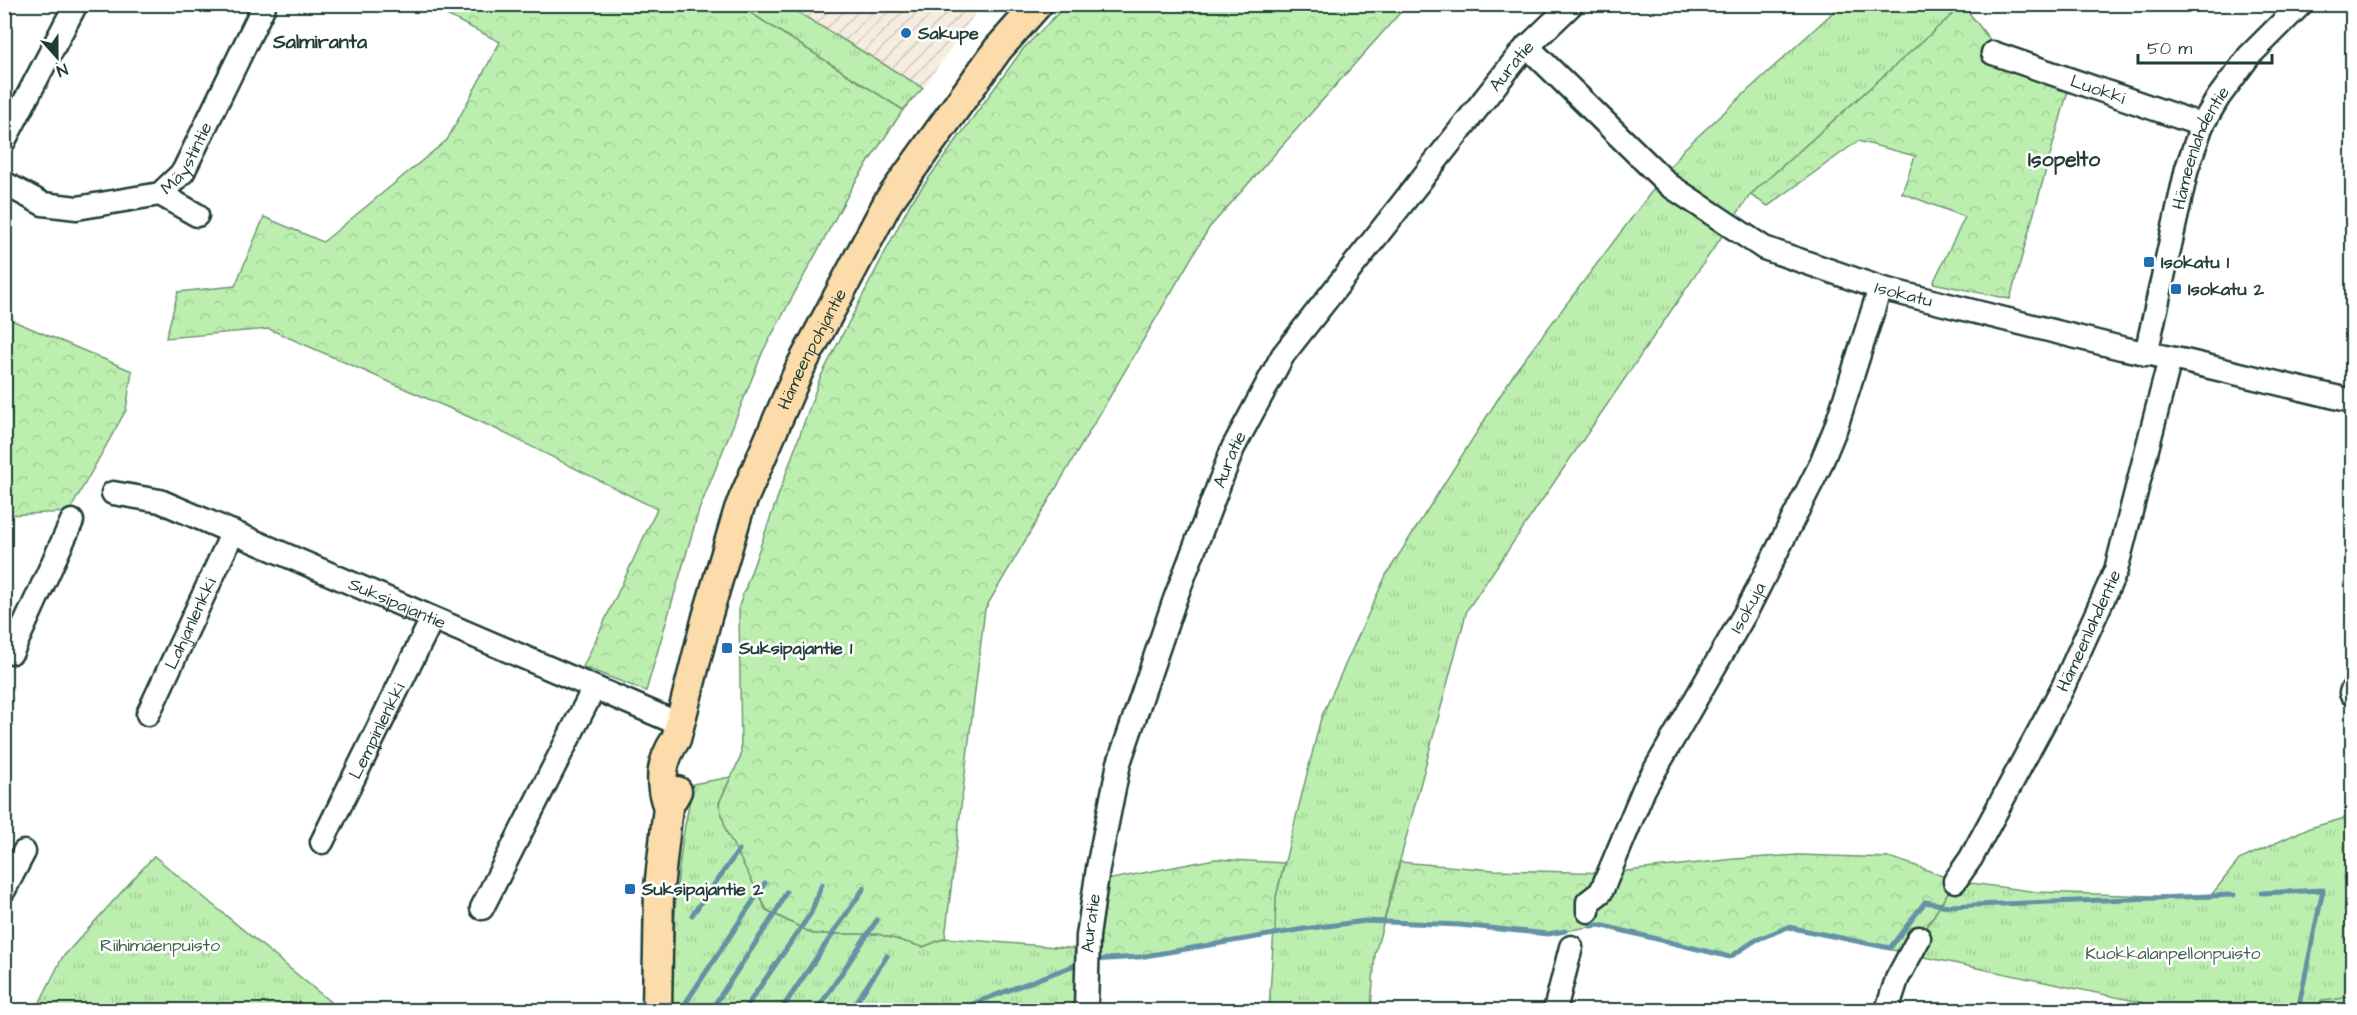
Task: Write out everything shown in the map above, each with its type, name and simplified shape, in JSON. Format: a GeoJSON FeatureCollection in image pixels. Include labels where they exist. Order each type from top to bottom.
{"type":"FeatureCollection","features":[{"type":"Feature","properties":{"kind":"main road","name":"Hämeenpohjantie"},"geometry":{"type":"LineString","coordinates":[[657,1011],[659,888],[668,807],[677,792],[682,756],[678,732],[707,617],[739,509],[800,368],[888,202],[998,49],[1038,4]]}},
{"type":"Feature","properties":{"kind":"street"},"geometry":{"type":"LineString","coordinates":[[4,141],[76,4]]}},
{"type":"Feature","properties":{"kind":"street","name":"Mäystintie"},"geometry":{"type":"LineString","coordinates":[[4,183],[43,204],[77,208],[160,194],[183,172],[264,6],[261,4]]}},
{"type":"Feature","properties":{"kind":"street","name":"Auratie"},"geometry":{"type":"LineString","coordinates":[[1086,1011],[1088,936],[1098,868],[1119,763],[1175,599],[1233,448],[1283,355],[1527,45],[1572,4]]}},
{"type":"Feature","properties":{"kind":"street","name":"Hämeenlahdentie"},"geometry":{"type":"LineString","coordinates":[[2146,354],[2187,168],[2202,125],[2218,98],[2249,56],[2301,4]]}},
{"type":"Feature","properties":{"kind":"street","name":"Isokatu"},"geometry":{"type":"LineString","coordinates":[[1527,45],[1669,184],[1764,248],[1880,288],[2146,354],[2352,401]]}},
{"type":"Feature","properties":{"kind":"street","name":"Luokki"},"geometry":{"type":"LineString","coordinates":[[1993,53],[2202,125]]}},
{"type":"Feature","properties":{"kind":"street"},"geometry":{"type":"LineString","coordinates":[[160,194],[197,215]]}},
{"type":"Feature","properties":{"kind":"street","name":"Isokuja"},"geometry":{"type":"LineString","coordinates":[[1588,911],[1588,902],[1601,892],[1644,789],[1747,610],[1819,468],[1836,427],[1880,288]]}},
{"type":"Feature","properties":{"kind":"street","name":"Hämeenlahdentie"},"geometry":{"type":"LineString","coordinates":[[1955,881],[1971,858],[2063,687],[2116,570],[2170,359]]}},
{"type":"Feature","properties":{"kind":"street","name":"Suksipajantie"},"geometry":{"type":"LineString","coordinates":[[114,493],[159,501],[233,532],[594,688],[678,732]]}},
{"type":"Feature","properties":{"kind":"street"},"geometry":{"type":"LineString","coordinates":[[12,652],[72,521]]}},
{"type":"Feature","properties":{"kind":"street","name":"Lahjanlenkki"},"geometry":{"type":"LineString","coordinates":[[147,714],[233,532]]}},
{"type":"Feature","properties":{"kind":"street","name":"Lempinlenkki"},"geometry":{"type":"LineString","coordinates":[[322,842],[432,619]]}},
{"type":"Feature","properties":{"kind":"street"},"geometry":{"type":"LineString","coordinates":[[482,908],[594,688]]}},
{"type":"Feature","properties":{"kind":"street"},"geometry":{"type":"LineString","coordinates":[[4,890],[24,852]]}},
{"type":"Feature","properties":{"kind":"street"},"geometry":{"type":"LineString","coordinates":[[1887,1011],[1897,979],[1919,938]]}},
{"type":"Feature","properties":{"kind":"street"},"geometry":{"type":"LineString","coordinates":[[1555,1011],[1571,947]]}},
{"type":"Feature","properties":{"kind":"shaded area"},"geometry":{"type":"Polygon","coordinates":[[[786,5],[981,5],[923,88],[786,5]]]}},
{"type":"Feature","properties":{"kind":"green space"},"geometry":{"type":"Polygon","coordinates":[[[427,5],[738,5],[903,110],[854,184],[763,351],[699,510],[646,691],[583,667],[657,509],[492,427],[269,329],[166,338],[178,292],[235,286],[264,217],[323,242],[447,140],[500,42],[427,5]]]}},
{"type":"Feature","properties":{"kind":"green space"},"geometry":{"type":"Polygon","coordinates":[[[738,5],[786,5],[923,88],[903,110],[738,5]]]}},
{"type":"Feature","properties":{"kind":"green space"},"geometry":{"type":"Polygon","coordinates":[[[1066,5],[1407,5],[1209,228],[985,609],[945,938],[923,947],[878,934],[813,934],[767,910],[726,831],[719,803],[741,756],[739,606],[820,378],[910,204],[1023,49],[1066,5]]]}},
{"type":"Feature","properties":{"kind":"green space"},"geometry":{"type":"Polygon","coordinates":[[[1841,5],[1963,5],[1750,195],[1467,610],[1375,954],[1371,1010],[1269,1010],[1276,897],[1321,718],[1386,575],[1517,369],[1684,149],[1841,5]]]}},
{"type":"Feature","properties":{"kind":"green space"},"geometry":{"type":"Polygon","coordinates":[[[1963,5],[1991,41],[1984,61],[2069,87],[2010,299],[1933,283],[1965,217],[1902,193],[1915,156],[1858,141],[1768,206],[1750,195],[1963,5]]]}},
{"type":"Feature","properties":{"kind":"green space"},"geometry":{"type":"Polygon","coordinates":[[[4,317],[132,371],[126,410],[69,512],[5,515],[4,317]]]}},
{"type":"Feature","properties":{"kind":"green space"},"geometry":{"type":"Polygon","coordinates":[[[731,777],[719,803],[766,910],[813,934],[878,934],[923,947],[945,938],[1081,949],[1079,1010],[670,1010],[676,894],[683,836],[693,784],[731,777]]]}},
{"type":"Feature","properties":{"kind":"green space","name":"Kuokkalanpellonpuisto"},"geometry":{"type":"Polygon","coordinates":[[[2352,813],[2352,1010],[2145,1010],[2145,1003],[1910,954],[1955,881],[2038,892],[2209,898],[2239,860],[2306,829],[2345,818],[2352,813]]]}},
{"type":"Feature","properties":{"kind":"green space"},"geometry":{"type":"Polygon","coordinates":[[[1798,855],[1892,858],[1955,881],[1910,954],[1788,927],[1756,940],[1730,957],[1600,925],[1548,934],[1460,925],[1384,922],[1400,862],[1494,870],[1609,873],[1735,859],[1798,855]]]}},
{"type":"Feature","properties":{"kind":"green space","name":"Riihimäenpuisto"},"geometry":{"type":"Polygon","coordinates":[[[154,856],[340,1010],[36,1010],[62,958],[154,856]]]}},
{"type":"Feature","properties":{"kind":"green space"},"geometry":{"type":"Polygon","coordinates":[[[1215,859],[1284,863],[1276,897],[1275,934],[1139,957],[1098,960],[1096,882],[1215,859]]]}},
{"type":"Feature","properties":{"kind":"green space"},"geometry":{"type":"Polygon","coordinates":[[[2352,997],[2352,1010],[2309,1010],[2322,1001],[2352,997]]]}},
{"type":"Feature","properties":{"kind":"waterway"},"geometry":{"type":"LineString","coordinates":[[692,915],[739,850]]}},
{"type":"Feature","properties":{"kind":"waterway"},"geometry":{"type":"LineString","coordinates":[[681,1010],[765,883]]}},
{"type":"Feature","properties":{"kind":"waterway"},"geometry":{"type":"LineString","coordinates":[[744,1010],[811,913],[822,884]]}},
{"type":"Feature","properties":{"kind":"waterway"},"geometry":{"type":"LineString","coordinates":[[781,1010],[864,888]]}},
{"type":"Feature","properties":{"kind":"waterway"},"geometry":{"type":"LineString","coordinates":[[2262,893],[2323,890],[2298,1010]]}},
{"type":"Feature","properties":{"kind":"waterway"},"geometry":{"type":"LineString","coordinates":[[711,1010],[776,912],[786,892]]}},
{"type":"Feature","properties":{"kind":"waterway"},"geometry":{"type":"LineString","coordinates":[[1591,926],[1600,925],[1730,957],[1756,940],[1788,927],[1890,948],[1925,902],[1948,906],[2234,895]]}},
{"type":"Feature","properties":{"kind":"waterway"},"geometry":{"type":"LineString","coordinates":[[817,1010],[877,920]]}},
{"type":"Feature","properties":{"kind":"waterway"},"geometry":{"type":"LineString","coordinates":[[1092,960],[1139,957],[1365,921],[1460,925],[1548,934],[1565,931]]}},
{"type":"Feature","properties":{"kind":"waterway"},"geometry":{"type":"LineString","coordinates":[[851,1010],[887,956]]}},
{"type":"Feature","properties":{"kind":"waterway"},"geometry":{"type":"LineString","coordinates":[[962,1010],[1083,962]]}},
{"type":"Feature","properties":{"kind":"place","name":"Sakupe"},"geometry":{"type":"Point","coordinates":[906,33]}},
{"type":"Feature","properties":{"kind":"place","name":"Isokatu 1"},"geometry":{"type":"Point","coordinates":[2149,262]}},
{"type":"Feature","properties":{"kind":"place","name":"Isokatu 2"},"geometry":{"type":"Point","coordinates":[2176,289]}},
{"type":"Feature","properties":{"kind":"place","name":"Suksipajantie 1"},"geometry":{"type":"Point","coordinates":[727,648]}},
{"type":"Feature","properties":{"kind":"place","name":"Suksipajantie 2"},"geometry":{"type":"Point","coordinates":[630,889]}},
{"type":"Feature","properties":{"kind":"district","name":"Salmiranta"},"geometry":{"type":"Point","coordinates":[320,42]}},
{"type":"Feature","properties":{"kind":"district","name":"Isopelto"},"geometry":{"type":"Point","coordinates":[2064,159]}}]}
